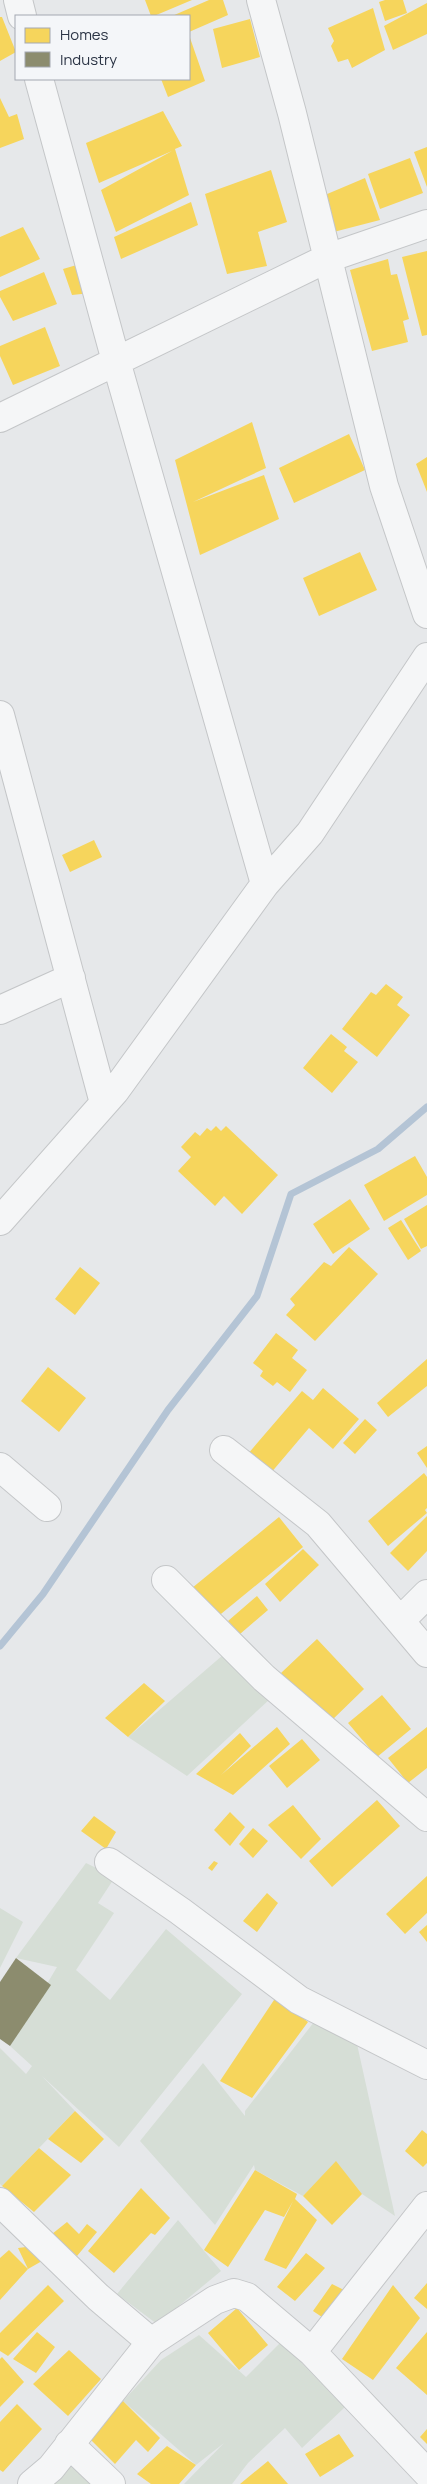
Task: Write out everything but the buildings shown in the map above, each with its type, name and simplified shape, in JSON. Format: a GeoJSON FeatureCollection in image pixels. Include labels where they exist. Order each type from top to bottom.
{"type":"FeatureCollection","features":[{"type":"Feature","properties":{"kind":"street"},"geometry":{"type":"LineString","coordinates":[[18,0],[22,15]]}},
{"type":"Feature","properties":{"kind":"street"},"geometry":{"type":"LineString","coordinates":[[261,0],[328,258],[384,486],[427,614]]}},
{"type":"Feature","properties":{"kind":"street"},"geometry":{"type":"LineString","coordinates":[[40,80],[116,361],[266,884]]}},
{"type":"Feature","properties":{"kind":"street"},"geometry":{"type":"LineString","coordinates":[[0,418],[328,258],[427,224]]}},
{"type":"Feature","properties":{"kind":"street"},"geometry":{"type":"LineString","coordinates":[[0,1221],[115,1091],[266,884],[310,833],[427,657]]}},
{"type":"Feature","properties":{"kind":"street"},"geometry":{"type":"LineString","coordinates":[[0,715],[104,1102]]}},
{"type":"Feature","properties":{"kind":"street"},"geometry":{"type":"LineString","coordinates":[[0,1010],[71,978]]}},
{"type":"Feature","properties":{"kind":"street"},"geometry":{"type":"LineString","coordinates":[[224,1450],[318,1524],[427,1653]]}},
{"type":"Feature","properties":{"kind":"street"},"geometry":{"type":"LineString","coordinates":[[0,1467],[47,1507]]}},
{"type":"Feature","properties":{"kind":"street"},"geometry":{"type":"LineString","coordinates":[[166,1580],[264,1678],[427,1816]]}},
{"type":"Feature","properties":{"kind":"street"},"geometry":{"type":"LineString","coordinates":[[400,1620],[427,1594]]}},
{"type":"Feature","properties":{"kind":"street"},"geometry":{"type":"LineString","coordinates":[[109,1862],[180,1911],[299,2000],[427,2065]]}},
{"type":"Feature","properties":{"kind":"street"},"geometry":{"type":"LineString","coordinates":[[0,2202],[98,2296],[151,2342]]}},
{"type":"Feature","properties":{"kind":"street"},"geometry":{"type":"LineString","coordinates":[[312,2352],[427,2206]]}},
{"type":"Feature","properties":{"kind":"street"},"geometry":{"type":"LineString","coordinates":[[32,2484],[50,2468],[151,2342],[215,2300],[234,2294],[246,2297],[312,2352],[427,2473]]}},
{"type":"Feature","properties":{"kind":"street"},"geometry":{"type":"LineString","coordinates":[[69,2444],[111,2484]]}},
{"type":"Feature","properties":{"kind":"shaded area"},"geometry":{"type":"Polygon","coordinates":[[[223,1655],[270,1699],[187,1776],[128,1737],[223,1655]]]}},
{"type":"Feature","properties":{"kind":"shaded area"},"geometry":{"type":"Polygon","coordinates":[[[86,1863],[115,1877],[98,1903],[114,1913],[76,1970],[110,2000],[166,1929],[242,1994],[119,2147],[42,2076],[75,2111],[2,2186],[0,2184],[0,2048],[26,2074],[32,2066],[10,2046],[57,1967],[16,1958],[86,1863]]]}},
{"type":"Feature","properties":{"kind":"shaded area"},"geometry":{"type":"Polygon","coordinates":[[[0,1908],[23,1922],[0,1968],[0,1908]]]}},
{"type":"Feature","properties":{"kind":"shaded area"},"geometry":{"type":"Polygon","coordinates":[[[314,2022],[355,2035],[395,2216],[362,2194],[336,2162],[303,2196],[255,2170],[254,2165],[215,2225],[140,2141],[203,2063],[245,2116],[245,2111],[314,2022]]]}},
{"type":"Feature","properties":{"kind":"shaded area"},"geometry":{"type":"Polygon","coordinates":[[[178,2220],[221,2271],[157,2324],[117,2294],[178,2220]]]}},
{"type":"Feature","properties":{"kind":"shaded area"},"geometry":{"type":"Polygon","coordinates":[[[199,2335],[246,2377],[281,2342],[345,2407],[302,2448],[285,2428],[248,2463],[232,2484],[184,2484],[224,2443],[196,2465],[123,2401],[161,2360],[199,2335]]]}},
{"type":"Feature","properties":{"kind":"shaded area"},"geometry":{"type":"Polygon","coordinates":[[[68,2462],[92,2484],[44,2484],[68,2462]]]}},
{"type":"Feature","properties":{"kind":"waterway"},"geometry":{"type":"LineString","coordinates":[[0,1646],[43,1594],[168,1410],[257,1296],[291,1194],[378,1149],[427,1107]]}}]}
